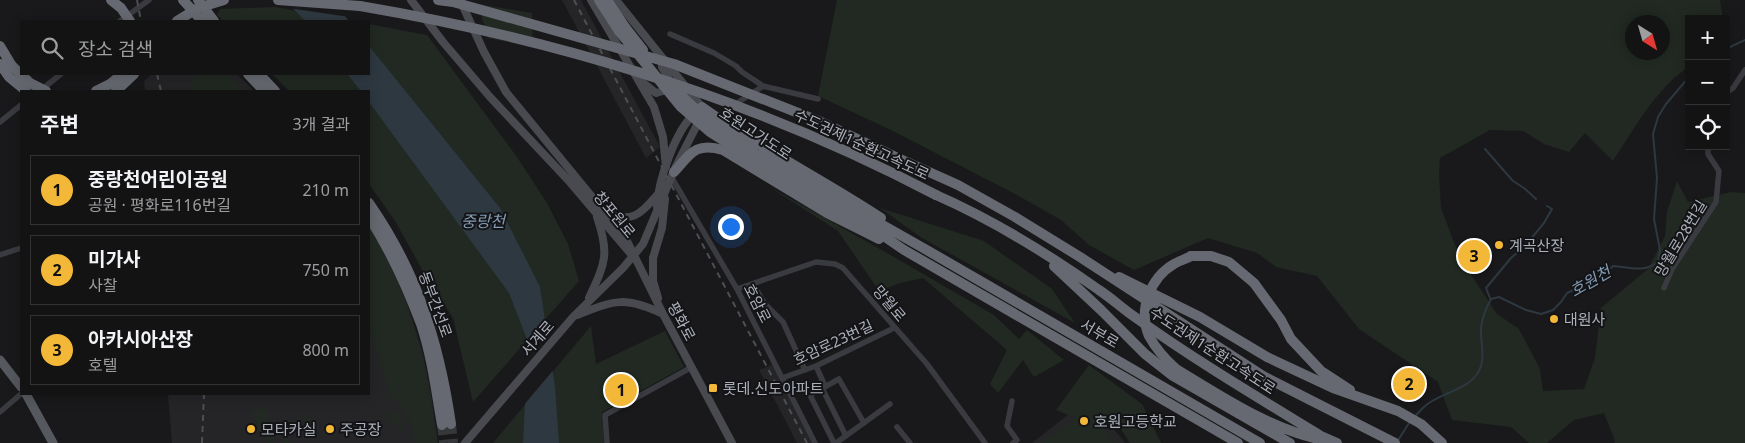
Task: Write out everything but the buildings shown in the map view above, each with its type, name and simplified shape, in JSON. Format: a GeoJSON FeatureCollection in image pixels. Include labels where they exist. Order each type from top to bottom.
{"type":"FeatureCollection","features":[{"type":"Feature","properties":{"kind":"highway"},"geometry":{"type":"LineString","coordinates":[[111,0],[121,8],[129,20]]}},
{"type":"Feature","properties":{"kind":"highway"},"geometry":{"type":"LineString","coordinates":[[183,0],[201,20]]}},
{"type":"Feature","properties":{"kind":"highway"},"geometry":{"type":"LineString","coordinates":[[198,0],[213,20]]}},
{"type":"Feature","properties":{"kind":"highway"},"geometry":{"type":"LineString","coordinates":[[179,20],[198,8],[224,0]]}},
{"type":"Feature","properties":{"kind":"highway"},"geometry":{"type":"LineString","coordinates":[[278,0],[360,6]]}},
{"type":"Feature","properties":{"kind":"highway","name":"수도권제1순환고속도로"},"geometry":{"type":"LineString","coordinates":[[320,0],[437,20],[585,56],[687,88],[810,135],[876,164],[973,212],[1101,291],[1132,315],[1210,368],[1321,436],[1337,443]]}},
{"type":"Feature","properties":{"kind":"highway","name":"수도권제1순환고속도로"},"geometry":{"type":"LineString","coordinates":[[438,0],[453,2],[674,64],[821,122],[958,185],[1080,257],[1263,376],[1395,443]]}},
{"type":"Feature","properties":{"kind":"highway","name":"호원고가도로"},"geometry":{"type":"LineString","coordinates":[[599,0],[654,65],[699,113],[716,127],[758,158],[869,226],[904,250]]}},
{"type":"Feature","properties":{"kind":"highway","name":"호원고가도로"},"geometry":{"type":"LineString","coordinates":[[607,0],[622,29]]}},
{"type":"Feature","properties":{"kind":"highway"},"geometry":{"type":"LineString","coordinates":[[0,46],[6,67],[16,84],[25,90]]}},
{"type":"Feature","properties":{"kind":"highway"},"geometry":{"type":"LineString","coordinates":[[6,67],[44,90]]}},
{"type":"Feature","properties":{"kind":"highway"},"geometry":{"type":"LineString","coordinates":[[98,90],[110,84],[121,75]]}},
{"type":"Feature","properties":{"kind":"highway"},"geometry":{"type":"LineString","coordinates":[[117,90],[133,75]]}},
{"type":"Feature","properties":{"kind":"highway"},"geometry":{"type":"LineString","coordinates":[[249,75],[263,90]]}},
{"type":"Feature","properties":{"kind":"highway"},"geometry":{"type":"LineString","coordinates":[[260,75],[274,90]]}},
{"type":"Feature","properties":{"kind":"highway"},"geometry":{"type":"LineString","coordinates":[[702,107],[846,194],[925,249]]}},
{"type":"Feature","properties":{"kind":"highway"},"geometry":{"type":"LineString","coordinates":[[724,150],[723,144],[728,133],[739,131]]}},
{"type":"Feature","properties":{"kind":"highway"},"geometry":{"type":"LineString","coordinates":[[671,172],[691,152],[697,149],[712,147],[724,150],[827,213],[867,234],[904,250]]}},
{"type":"Feature","properties":{"kind":"highway","name":"호원고가도로"},"geometry":{"type":"LineString","coordinates":[[758,158],[925,249]]}},
{"type":"Feature","properties":{"kind":"highway","name":"동부간선로"},"geometry":{"type":"LineString","coordinates":[[370,204],[386,228],[416,286],[442,369],[447,425],[421,324],[403,280],[370,219]]}},
{"type":"Feature","properties":{"kind":"highway","name":"서부로"},"geometry":{"type":"LineString","coordinates":[[925,249],[1260,443]]}},
{"type":"Feature","properties":{"kind":"highway"},"geometry":{"type":"LineString","coordinates":[[1035,249],[1145,354],[1173,376],[1290,443]]}},
{"type":"Feature","properties":{"kind":"highway","name":"서부로"},"geometry":{"type":"LineString","coordinates":[[904,250],[1238,443]]}},
{"type":"Feature","properties":{"kind":"highway"},"geometry":{"type":"LineString","coordinates":[[1337,443],[1302,436],[1241,407],[1176,369],[1161,354],[1149,334],[1146,320],[1149,290],[1158,278],[1173,265],[1192,256],[1211,256],[1229,262],[1254,282],[1281,320],[1291,339],[1322,371],[1344,389],[1398,411],[1422,424],[1442,443]]}},
{"type":"Feature","properties":{"kind":"highway"},"geometry":{"type":"LineString","coordinates":[[1080,257],[1200,317],[1267,357],[1333,388],[1344,389]]}},
{"type":"Feature","properties":{"kind":"main road","name":"창포원로"},"geometry":{"type":"LineString","coordinates":[[410,0],[490,97],[594,210],[620,243],[634,256]]}},
{"type":"Feature","properties":{"kind":"main road","name":"창포원로"},"geometry":{"type":"LineString","coordinates":[[460,0],[484,52],[506,92],[625,237],[634,256]]}},
{"type":"Feature","properties":{"kind":"main road"},"geometry":{"type":"LineString","coordinates":[[591,0],[654,107],[671,172]]}},
{"type":"Feature","properties":{"kind":"main road"},"geometry":{"type":"LineString","coordinates":[[616,0],[702,107],[700,121],[679,161],[671,172],[643,244],[634,256]]}},
{"type":"Feature","properties":{"kind":"main road"},"geometry":{"type":"LineString","coordinates":[[636,77],[656,93],[665,91],[671,82],[662,67],[661,56]]}},
{"type":"Feature","properties":{"kind":"main road"},"geometry":{"type":"LineString","coordinates":[[663,314],[653,282],[653,258],[662,228],[662,193],[671,172],[670,154],[687,121],[702,107]]}},
{"type":"Feature","properties":{"kind":"main road"},"geometry":{"type":"LineString","coordinates":[[670,154],[673,150],[680,150],[679,161]]}},
{"type":"Feature","properties":{"kind":"main road"},"geometry":{"type":"LineString","coordinates":[[604,213],[620,218],[633,216],[642,212],[662,193]]}},
{"type":"Feature","properties":{"kind":"main road"},"geometry":{"type":"LineString","coordinates":[[584,305],[603,266],[606,254],[604,236],[594,210]]}},
{"type":"Feature","properties":{"kind":"main road","name":"평화로"},"geometry":{"type":"LineString","coordinates":[[634,256],[732,443]]}},
{"type":"Feature","properties":{"kind":"main road","name":"서계로"},"geometry":{"type":"LineString","coordinates":[[467,441],[573,317],[634,256]]}},
{"type":"Feature","properties":{"kind":"main road"},"geometry":{"type":"LineString","coordinates":[[573,317],[615,302],[628,301],[641,304],[663,314]]}},
{"type":"Feature","properties":{"kind":"main road"},"geometry":{"type":"LineString","coordinates":[[0,360],[20,386]]}},
{"type":"Feature","properties":{"kind":"main road"},"geometry":{"type":"LineString","coordinates":[[22,395],[53,443]]}},
{"type":"Feature","properties":{"kind":"street"},"geometry":{"type":"LineString","coordinates":[[121,20],[149,0]]}},
{"type":"Feature","properties":{"kind":"street"},"geometry":{"type":"LineString","coordinates":[[670,34],[714,53],[736,66],[763,86],[818,99]]}},
{"type":"Feature","properties":{"kind":"street"},"geometry":{"type":"LineString","coordinates":[[1730,90],[1745,70]]}},
{"type":"Feature","properties":{"kind":"street"},"geometry":{"type":"LineString","coordinates":[[40,90],[60,75]]}},
{"type":"Feature","properties":{"kind":"street"},"geometry":{"type":"LineString","coordinates":[[720,119],[728,109],[763,86]]}},
{"type":"Feature","properties":{"kind":"street"},"geometry":{"type":"LineString","coordinates":[[0,122],[20,106]]}},
{"type":"Feature","properties":{"kind":"street","name":"망월로28번길"},"geometry":{"type":"LineString","coordinates":[[1664,288],[1672,269],[1716,202],[1720,171],[1708,154],[1708,150]]}},
{"type":"Feature","properties":{"kind":"street","name":"호암로"},"geometry":{"type":"LineString","coordinates":[[671,172],[737,289],[814,443]]}},
{"type":"Feature","properties":{"kind":"street"},"geometry":{"type":"LineString","coordinates":[[0,255],[20,248]]}},
{"type":"Feature","properties":{"kind":"street","name":"망월로"},"geometry":{"type":"LineString","coordinates":[[737,289],[816,262],[835,264],[843,268],[927,364],[985,443]]}},
{"type":"Feature","properties":{"kind":"street"},"geometry":{"type":"LineString","coordinates":[[753,284],[765,304],[783,322],[805,370]]}},
{"type":"Feature","properties":{"kind":"street","name":"호암로23번길"},"geometry":{"type":"LineString","coordinates":[[782,378],[816,366],[894,328]]}},
{"type":"Feature","properties":{"kind":"street"},"geometry":{"type":"LineString","coordinates":[[816,366],[846,436]]}},
{"type":"Feature","properties":{"kind":"street"},"geometry":{"type":"LineString","coordinates":[[607,443],[605,415],[692,367]]}},
{"type":"Feature","properties":{"kind":"street"},"geometry":{"type":"LineString","coordinates":[[864,423],[839,379],[810,395],[835,443],[846,436],[864,423],[890,404]]}},
{"type":"Feature","properties":{"kind":"street"},"geometry":{"type":"LineString","coordinates":[[0,412],[22,395]]}},
{"type":"Feature","properties":{"kind":"street"},"geometry":{"type":"LineString","coordinates":[[1012,402],[1007,426],[1017,440],[1013,443]]}},
{"type":"Feature","properties":{"kind":"street"},"geometry":{"type":"LineString","coordinates":[[897,427],[910,443]]}},
{"type":"Feature","properties":{"kind":"shaded area"},"geometry":{"type":"Polygon","coordinates":[[[562,0],[581,0],[660,147],[646,158],[562,0]]]}},
{"type":"Feature","properties":{"kind":"shaded area"},"geometry":{"type":"Polygon","coordinates":[[[837,0],[1720,0],[1722,15],[1685,15],[1685,70],[1667,85],[1657,97],[1613,161],[1585,133],[1569,152],[1544,144],[1523,131],[1490,130],[1440,158],[1439,175],[1441,208],[1460,258],[1497,314],[1519,329],[1540,369],[1543,391],[1584,389],[1595,358],[1601,308],[1648,269],[1665,236],[1667,212],[1677,181],[1688,202],[1731,192],[1745,193],[1745,443],[1614,443],[1615,441],[1604,413],[1574,420],[1547,443],[1529,443],[1511,427],[1452,420],[1438,382],[1359,329],[1317,276],[1276,267],[1257,253],[1208,238],[1134,270],[1089,245],[1061,220],[891,130],[818,96],[837,0]]]}},
{"type":"Feature","properties":{"kind":"shaded area"},"geometry":{"type":"Polygon","coordinates":[[[478,4],[532,13],[533,47],[488,38],[478,4]]]}},
{"type":"Feature","properties":{"kind":"shaded area"},"geometry":{"type":"Polygon","coordinates":[[[275,7],[346,20],[222,20],[217,15],[220,9],[275,7]]]}},
{"type":"Feature","properties":{"kind":"shaded area"},"geometry":{"type":"Polygon","coordinates":[[[370,24],[427,35],[517,157],[547,203],[568,244],[579,281],[473,402],[453,318],[428,280],[395,221],[370,185],[370,90],[288,90],[273,75],[370,75],[370,24]]]}},
{"type":"Feature","properties":{"kind":"shaded area"},"geometry":{"type":"Polygon","coordinates":[[[151,75],[238,75],[253,90],[145,90],[144,81],[151,75]]]}},
{"type":"Feature","properties":{"kind":"shaded area"},"geometry":{"type":"Polygon","coordinates":[[[195,75],[229,75],[244,90],[190,90],[195,75]]]}},
{"type":"Feature","properties":{"kind":"shaded area"},"geometry":{"type":"Polygon","coordinates":[[[768,186],[994,315],[1019,339],[1027,330],[1064,360],[1034,377],[1023,360],[998,393],[990,384],[1007,350],[923,278],[900,283],[879,291],[838,231],[768,186]]]}},
{"type":"Feature","properties":{"kind":"shaded area"},"geometry":{"type":"Polygon","coordinates":[[[880,208],[984,241],[1052,289],[1075,323],[922,238],[880,208]]]}},
{"type":"Feature","properties":{"kind":"shaded area"},"geometry":{"type":"Polygon","coordinates":[[[370,228],[407,303],[423,354],[438,443],[172,443],[168,395],[370,395],[370,228]]]}},
{"type":"Feature","properties":{"kind":"shaded area"},"geometry":{"type":"Polygon","coordinates":[[[370,230],[402,292],[418,338],[424,362],[437,443],[415,443],[405,411],[402,406],[391,399],[370,326],[370,230]]]}},
{"type":"Feature","properties":{"kind":"shaded area"},"geometry":{"type":"Polygon","coordinates":[[[591,326],[596,364],[665,331],[684,367],[602,412],[604,443],[493,443],[591,326]]]}},
{"type":"Feature","properties":{"kind":"shaded area"},"geometry":{"type":"Polygon","coordinates":[[[773,364],[812,443],[797,443],[759,370],[773,364]]]}},
{"type":"Feature","properties":{"kind":"shaded area"},"geometry":{"type":"Polygon","coordinates":[[[1089,365],[1142,404],[1161,443],[1130,443],[1118,425],[1098,422],[1114,443],[1042,443],[1076,418],[1056,410],[1089,365]]]}},
{"type":"Feature","properties":{"kind":"shaded area","name":"호원고등학교"},"geometry":{"type":"Polygon","coordinates":[[[1089,398],[1125,443],[1032,443],[1089,398]]]}},
{"type":"Feature","properties":{"kind":"shaded area"},"geometry":{"type":"Polygon","coordinates":[[[265,406],[276,442],[268,443],[264,433],[260,434],[252,410],[265,406]]]}},
{"type":"Feature","properties":{"kind":"shaded area"},"geometry":{"type":"Polygon","coordinates":[[[395,412],[399,414],[405,437],[403,432],[401,433],[399,428],[397,428],[396,423],[392,424],[390,416],[381,418],[395,412]]]}},
{"type":"Feature","properties":{"kind":"shaded area"},"geometry":{"type":"Polygon","coordinates":[[[306,416],[309,417],[309,425],[305,426],[303,419],[284,425],[290,443],[284,443],[280,424],[306,416]]]}},
{"type":"Feature","properties":{"kind":"water"},"geometry":{"type":"Polygon","coordinates":[[[285,0],[332,0],[348,20],[304,20],[285,0]]]}},
{"type":"Feature","properties":{"kind":"water","name":"중랑천"},"geometry":{"type":"Polygon","coordinates":[[[370,47],[500,208],[540,287],[555,387],[559,443],[523,443],[528,342],[509,293],[370,103],[370,90],[360,90],[348,75],[370,75],[370,47]]]}},
{"type":"Feature","properties":{"kind":"pier"},"geometry":{"type":"Polygon","coordinates":[[[335,0],[349,17],[289,8],[283,2],[335,0]]]}},
{"type":"Feature","properties":{"kind":"pier"},"geometry":{"type":"Polygon","coordinates":[[[547,320],[555,368],[523,406],[525,346],[547,320]]]}},
{"type":"Feature","properties":{"kind":"waterway","name":"호원천"},"geometry":{"type":"LineString","coordinates":[[1730,47],[1745,40]]}},
{"type":"Feature","properties":{"kind":"waterway","name":"호원천"},"geometry":{"type":"LineString","coordinates":[[1414,417],[1431,401],[1466,385],[1477,374],[1482,363],[1481,334],[1484,313],[1491,299],[1499,297],[1526,310],[1541,314],[1553,310],[1567,293],[1601,277],[1613,266],[1642,268],[1658,262],[1660,250],[1654,219],[1657,178],[1653,134],[1658,117],[1666,104],[1685,82]]}},
{"type":"Feature","properties":{"kind":"waterway"},"geometry":{"type":"LineString","coordinates":[[1485,149],[1513,181],[1536,199]]}},
{"type":"Feature","properties":{"kind":"waterway"},"geometry":{"type":"LineString","coordinates":[[1490,298],[1486,288],[1544,223],[1552,209],[1547,206]]}},
{"type":"Feature","properties":{"kind":"waterway","name":"호원천"},"geometry":{"type":"LineString","coordinates":[[1397,442],[1409,423]]}},
{"type":"Feature","properties":{"kind":"tunnel"},"geometry":{"type":"LineString","coordinates":[[451,424],[453,443]]}},
{"type":"Feature","properties":{"kind":"tunnel"},"geometry":{"type":"LineString","coordinates":[[442,425],[444,443]]}},
{"type":"Feature","properties":{"kind":"railway"},"geometry":{"type":"LineString","coordinates":[[137,0],[141,20]]}},
{"type":"Feature","properties":{"kind":"railway"},"geometry":{"type":"LineString","coordinates":[[574,0],[807,443]]}},
{"type":"Feature","properties":{"kind":"railway"},"geometry":{"type":"LineString","coordinates":[[157,75],[161,90]]}},
{"type":"Feature","properties":{"kind":"railway"},"geometry":{"type":"LineString","coordinates":[[202,443],[204,395]]}},
{"type":"Feature","properties":{"kind":"place","name":"계곡산장"},"geometry":{"type":"Point","coordinates":[1499,245]}},
{"type":"Feature","properties":{"kind":"place","name":"아카시아산장"},"geometry":{"type":"Point","coordinates":[1474,256]}},
{"type":"Feature","properties":{"kind":"place","name":"대원사"},"geometry":{"type":"Point","coordinates":[1554,319]}},
{"type":"Feature","properties":{"kind":"place","name":"미가사"},"geometry":{"type":"Point","coordinates":[1409,384]}},
{"type":"Feature","properties":{"kind":"place","name":"롯데.신도아파트"},"geometry":{"type":"Point","coordinates":[713,388]}},
{"type":"Feature","properties":{"kind":"place","name":"중랑천어린이공원"},"geometry":{"type":"Point","coordinates":[621,390]}},
{"type":"Feature","properties":{"kind":"place","name":"호원고등학교"},"geometry":{"type":"Point","coordinates":[1084,421]}},
{"type":"Feature","properties":{"kind":"place","name":"모타카실"},"geometry":{"type":"Point","coordinates":[251,429]}},
{"type":"Feature","properties":{"kind":"place","name":"주공장"},"geometry":{"type":"Point","coordinates":[330,429]}}]}
